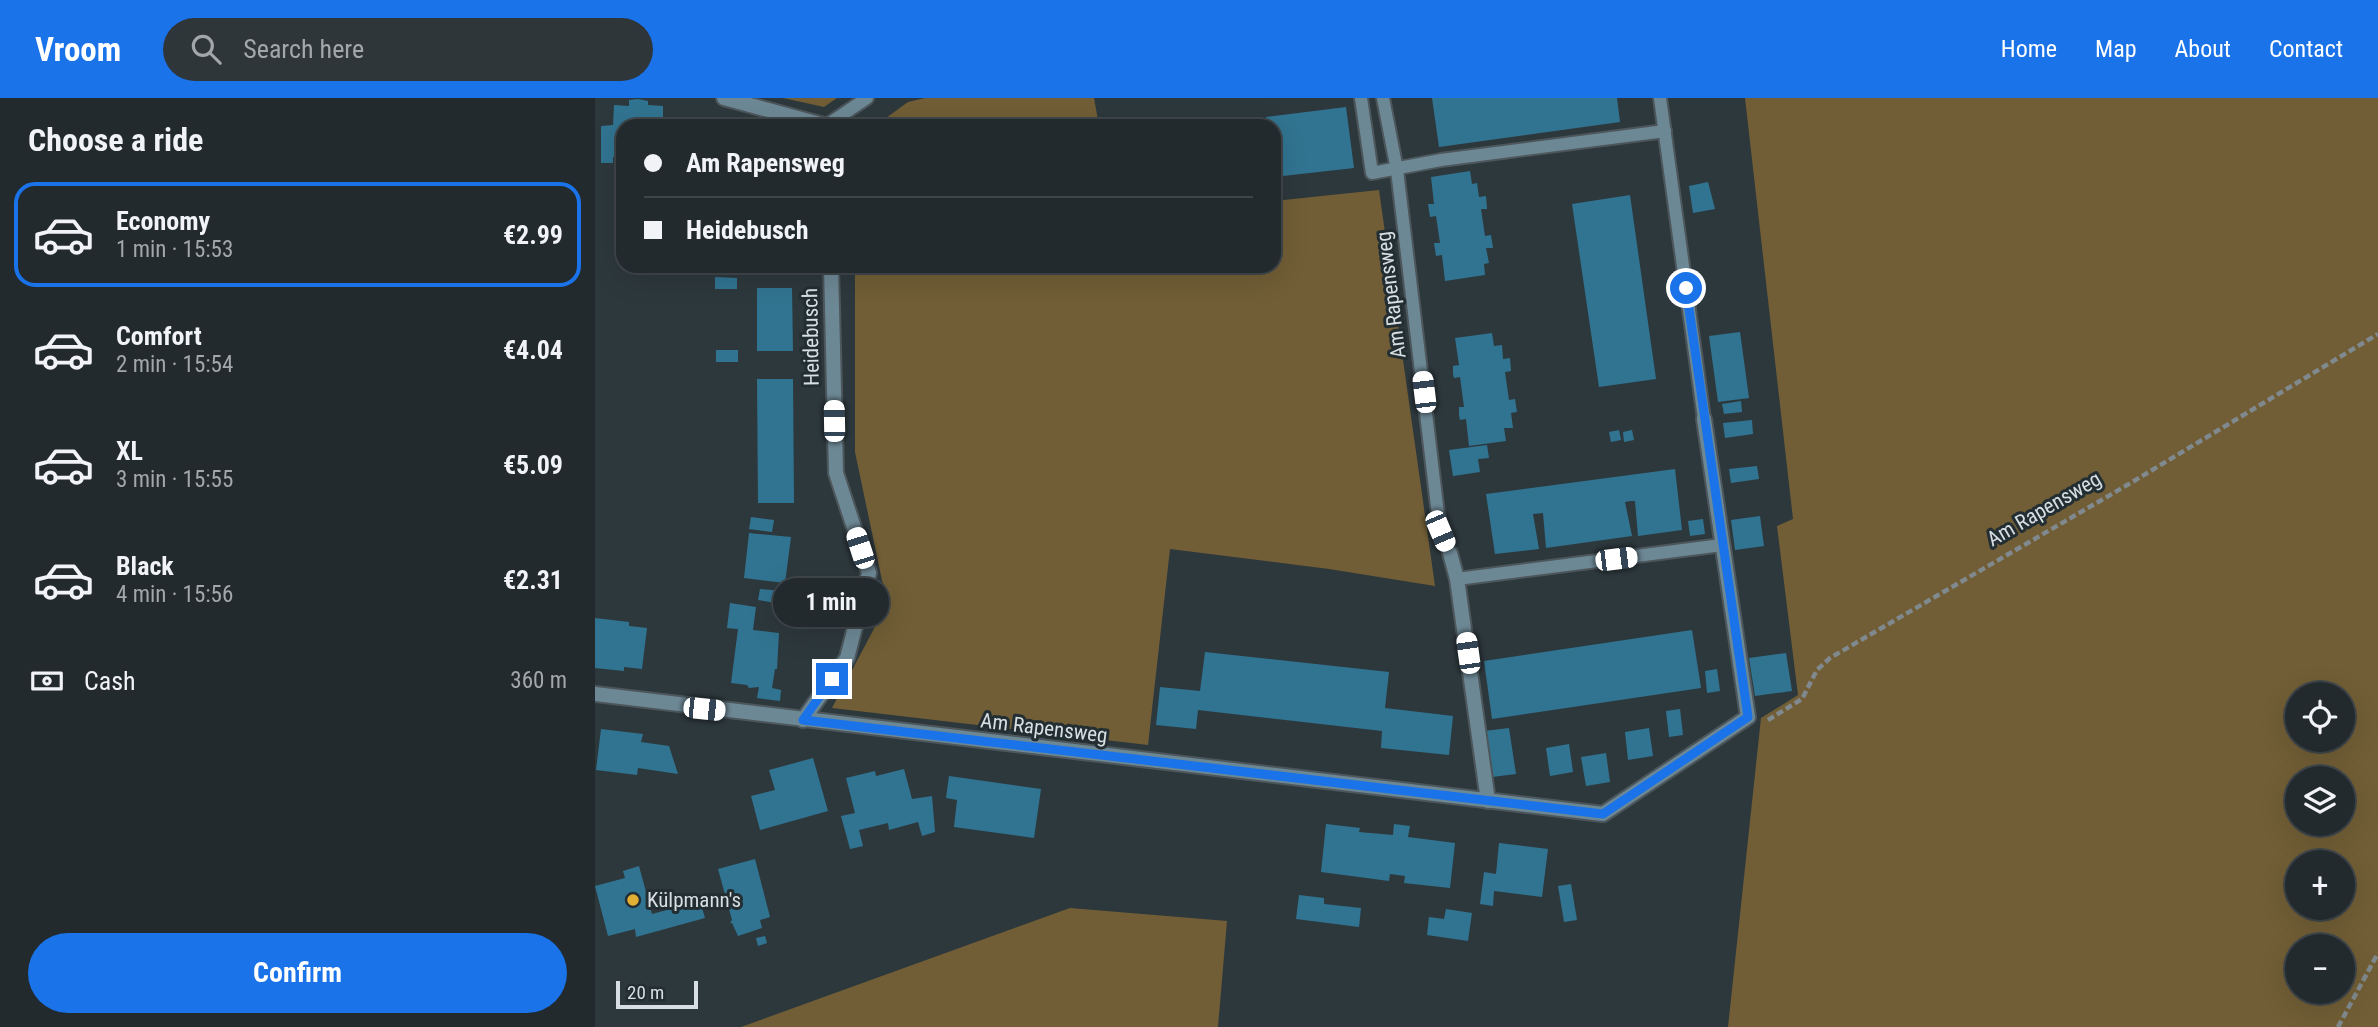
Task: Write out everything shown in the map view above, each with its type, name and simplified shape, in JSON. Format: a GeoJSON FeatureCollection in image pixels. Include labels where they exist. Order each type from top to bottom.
{"type":"FeatureCollection","features":[{"type":"Feature","properties":{"kind":"street"},"geometry":{"type":"LineString","coordinates":[[723,98],[804,119]]}},
{"type":"Feature","properties":{"kind":"street","name":"Heidebusch"},"geometry":{"type":"LineString","coordinates":[[803,720],[847,658],[869,573],[836,473],[831,273]]}},
{"type":"Feature","properties":{"kind":"street"},"geometry":{"type":"LineString","coordinates":[[1704,419],[1752,723]]}},
{"type":"Feature","properties":{"kind":"street","name":"Am Rapensweg"},"geometry":{"type":"LineString","coordinates":[[1450,553],[1458,579],[1488,802]]}},
{"type":"Feature","properties":{"kind":"street","name":"Am Rapensweg"},"geometry":{"type":"LineString","coordinates":[[595,694],[1603,814],[1752,723]]}},
{"type":"Feature","properties":{"kind":"lane"},"geometry":{"type":"LineString","coordinates":[[836,119],[867,98]]}},
{"type":"Feature","properties":{"kind":"lane"},"geometry":{"type":"LineString","coordinates":[[1361,98],[1372,173],[1441,160],[1665,131]]}},
{"type":"Feature","properties":{"kind":"lane","name":"Am Rapensweg"},"geometry":{"type":"LineString","coordinates":[[1383,98],[1397,170],[1440,531],[1450,553]]}},
{"type":"Feature","properties":{"kind":"lane"},"geometry":{"type":"LineString","coordinates":[[1660,98],[1704,419]]}},
{"type":"Feature","properties":{"kind":"lane"},"geometry":{"type":"LineString","coordinates":[[1458,579],[1722,545]]}},
{"type":"Feature","properties":{"kind":"path","name":"Am Rapensweg"},"geometry":{"type":"LineString","coordinates":[[1752,723],[1802,699],[1817,670],[1830,657],[2129,484],[2378,334]]}},
{"type":"Feature","properties":{"kind":"path"},"geometry":{"type":"LineString","coordinates":[[2337,1027],[2378,953]]}},
{"type":"Feature","properties":{"kind":"shaded area"},"geometry":{"type":"Polygon","coordinates":[[[783,98],[837,98],[824,107],[783,98]]]}},
{"type":"Feature","properties":{"kind":"shaded area"},"geometry":{"type":"Polygon","coordinates":[[[925,98],[1094,98],[1098,119],[885,119],[908,102],[925,98]]]}},
{"type":"Feature","properties":{"kind":"shaded area"},"geometry":{"type":"Polygon","coordinates":[[[1745,98],[2378,98],[2378,1027],[1728,1027],[1761,718],[1798,695],[1777,526],[1793,519],[1745,98]]]}},
{"type":"Feature","properties":{"kind":"shaded area"},"geometry":{"type":"Polygon","coordinates":[[[1379,190],[1435,586],[1329,569],[1170,549],[1148,745],[832,708],[887,604],[855,452],[855,273],[1281,273],[1281,200],[1379,190]]]}},
{"type":"Feature","properties":{"kind":"shaded area"},"geometry":{"type":"Polygon","coordinates":[[[1070,908],[1227,921],[1218,1027],[741,1027],[1070,908]]]}},
{"type":"Feature","properties":{"kind":"building"},"geometry":{"type":"Polygon","coordinates":[[[1432,98],[1617,98],[1620,122],[1439,147],[1432,98]]]}},
{"type":"Feature","properties":{"kind":"building"},"geometry":{"type":"Polygon","coordinates":[[[638,99],[648,101],[648,105],[663,106],[663,119],[616,119],[616,157],[613,157],[613,163],[601,163],[601,126],[613,125],[614,105],[629,106],[629,100],[638,99]]]}},
{"type":"Feature","properties":{"kind":"building"},"geometry":{"type":"Polygon","coordinates":[[[1346,107],[1354,168],[1281,176],[1281,119],[1266,117],[1346,107]]]}},
{"type":"Feature","properties":{"kind":"building"},"geometry":{"type":"Polygon","coordinates":[[[1470,171],[1472,184],[1477,183],[1479,197],[1486,196],[1487,209],[1481,209],[1485,236],[1491,235],[1493,248],[1486,248],[1489,263],[1484,264],[1485,275],[1445,281],[1442,255],[1436,256],[1434,243],[1440,243],[1436,216],[1430,217],[1428,204],[1434,204],[1431,177],[1470,171]]]}},
{"type":"Feature","properties":{"kind":"building"},"geometry":{"type":"Polygon","coordinates":[[[1708,182],[1715,209],[1693,213],[1689,186],[1708,182]]]}},
{"type":"Feature","properties":{"kind":"building"},"geometry":{"type":"Polygon","coordinates":[[[1630,195],[1656,379],[1599,387],[1572,204],[1630,195]]]}},
{"type":"Feature","properties":{"kind":"building"},"geometry":{"type":"Polygon","coordinates":[[[757,273],[792,273],[792,274],[757,273]]]}},
{"type":"Feature","properties":{"kind":"building"},"geometry":{"type":"Polygon","coordinates":[[[715,277],[737,278],[737,289],[715,289],[715,277]]]}},
{"type":"Feature","properties":{"kind":"building"},"geometry":{"type":"Polygon","coordinates":[[[757,288],[792,288],[793,351],[757,351],[757,288]]]}},
{"type":"Feature","properties":{"kind":"building"},"geometry":{"type":"Polygon","coordinates":[[[1740,332],[1749,398],[1718,402],[1709,336],[1740,332]]]}},
{"type":"Feature","properties":{"kind":"building"},"geometry":{"type":"Polygon","coordinates":[[[1492,333],[1494,346],[1502,345],[1503,359],[1510,358],[1511,371],[1505,372],[1509,400],[1515,399],[1517,412],[1511,413],[1513,428],[1504,428],[1506,441],[1469,446],[1466,419],[1460,420],[1459,415],[1459,407],[1464,407],[1460,377],[1454,378],[1453,374],[1453,366],[1459,365],[1455,338],[1492,333]]]}},
{"type":"Feature","properties":{"kind":"building"},"geometry":{"type":"Polygon","coordinates":[[[716,350],[738,350],[738,362],[716,362],[716,350]]]}},
{"type":"Feature","properties":{"kind":"building"},"geometry":{"type":"Polygon","coordinates":[[[757,379],[793,379],[794,503],[758,503],[757,379]]]}},
{"type":"Feature","properties":{"kind":"building"},"geometry":{"type":"Polygon","coordinates":[[[1741,401],[1742,412],[1724,414],[1722,404],[1741,401]]]}},
{"type":"Feature","properties":{"kind":"building"},"geometry":{"type":"Polygon","coordinates":[[[1752,420],[1753,434],[1725,438],[1723,423],[1752,420]]]}},
{"type":"Feature","properties":{"kind":"building"},"geometry":{"type":"Polygon","coordinates":[[[1619,430],[1621,440],[1611,442],[1609,432],[1619,430]]]}},
{"type":"Feature","properties":{"kind":"building"},"geometry":{"type":"Polygon","coordinates":[[[1632,430],[1634,440],[1624,442],[1623,432],[1632,430]]]}},
{"type":"Feature","properties":{"kind":"building"},"geometry":{"type":"Polygon","coordinates":[[[1487,445],[1489,458],[1478,459],[1480,472],[1453,476],[1449,450],[1487,445]]]}},
{"type":"Feature","properties":{"kind":"building"},"geometry":{"type":"Polygon","coordinates":[[[1757,466],[1759,479],[1731,483],[1729,469],[1757,466]]]}},
{"type":"Feature","properties":{"kind":"building"},"geometry":{"type":"Polygon","coordinates":[[[1675,469],[1682,530],[1638,536],[1635,501],[1630,501],[1625,502],[1632,536],[1546,548],[1543,513],[1533,514],[1539,549],[1495,554],[1486,494],[1675,469]]]}},
{"type":"Feature","properties":{"kind":"building"},"geometry":{"type":"Polygon","coordinates":[[[1760,516],[1764,546],[1735,550],[1731,520],[1760,516]]]}},
{"type":"Feature","properties":{"kind":"building"},"geometry":{"type":"Polygon","coordinates":[[[751,517],[774,520],[772,532],[749,529],[751,517]]]}},
{"type":"Feature","properties":{"kind":"building"},"geometry":{"type":"Polygon","coordinates":[[[1703,519],[1705,534],[1690,536],[1688,521],[1703,519]]]}},
{"type":"Feature","properties":{"kind":"building"},"geometry":{"type":"Polygon","coordinates":[[[749,533],[791,537],[785,583],[744,578],[749,533]]]}},
{"type":"Feature","properties":{"kind":"building"},"geometry":{"type":"Polygon","coordinates":[[[760,589],[784,591],[783,604],[758,600],[760,589]]]}},
{"type":"Feature","properties":{"kind":"building"},"geometry":{"type":"Polygon","coordinates":[[[730,603],[756,607],[753,630],[779,633],[777,669],[772,688],[781,690],[780,701],[757,698],[759,687],[749,688],[747,685],[731,683],[738,629],[727,628],[730,603]]]}},
{"type":"Feature","properties":{"kind":"building"},"geometry":{"type":"Polygon","coordinates":[[[595,618],[629,622],[629,626],[647,628],[642,669],[624,667],[624,671],[595,668],[595,618]]]}},
{"type":"Feature","properties":{"kind":"building"},"geometry":{"type":"Polygon","coordinates":[[[1692,630],[1701,688],[1492,719],[1484,661],[1692,630]]]}},
{"type":"Feature","properties":{"kind":"building"},"geometry":{"type":"Polygon","coordinates":[[[1205,652],[1389,672],[1385,708],[1453,716],[1449,755],[1381,748],[1382,731],[1198,710],[1196,729],[1156,725],[1160,687],[1200,691],[1205,652]]]}},
{"type":"Feature","properties":{"kind":"building"},"geometry":{"type":"Polygon","coordinates":[[[1786,653],[1792,691],[1755,696],[1749,658],[1786,653]]]}},
{"type":"Feature","properties":{"kind":"building"},"geometry":{"type":"Polygon","coordinates":[[[1717,669],[1720,691],[1707,693],[1705,671],[1717,669]]]}},
{"type":"Feature","properties":{"kind":"building"},"geometry":{"type":"Polygon","coordinates":[[[1680,709],[1683,735],[1669,737],[1666,711],[1680,709]]]}},
{"type":"Feature","properties":{"kind":"building"},"geometry":{"type":"Polygon","coordinates":[[[1509,728],[1516,774],[1492,777],[1484,731],[1509,728]]]}},
{"type":"Feature","properties":{"kind":"building"},"geometry":{"type":"Polygon","coordinates":[[[1649,728],[1653,756],[1628,760],[1625,732],[1649,728]]]}},
{"type":"Feature","properties":{"kind":"building"},"geometry":{"type":"Polygon","coordinates":[[[601,729],[643,734],[641,742],[669,746],[678,774],[638,768],[637,775],[596,770],[601,729]]]}},
{"type":"Feature","properties":{"kind":"building"},"geometry":{"type":"Polygon","coordinates":[[[1569,744],[1573,772],[1550,776],[1546,748],[1569,744]]]}},
{"type":"Feature","properties":{"kind":"building"},"geometry":{"type":"Polygon","coordinates":[[[1606,753],[1610,782],[1586,786],[1581,757],[1606,753]]]}},
{"type":"Feature","properties":{"kind":"building"},"geometry":{"type":"Polygon","coordinates":[[[813,758],[828,811],[760,830],[751,796],[775,790],[769,770],[813,758]]]}},
{"type":"Feature","properties":{"kind":"building"},"geometry":{"type":"Polygon","coordinates":[[[904,769],[912,799],[932,796],[935,832],[922,836],[918,822],[889,830],[888,823],[859,830],[863,846],[850,849],[841,816],[855,813],[846,778],[875,771],[876,776],[904,769]]]}},
{"type":"Feature","properties":{"kind":"building"},"geometry":{"type":"Polygon","coordinates":[[[949,776],[1041,789],[1034,838],[954,827],[957,800],[946,798],[949,776]]]}},
{"type":"Feature","properties":{"kind":"building"},"geometry":{"type":"Polygon","coordinates":[[[1326,824],[1360,828],[1359,832],[1393,835],[1394,824],[1410,826],[1408,837],[1455,843],[1450,888],[1404,883],[1405,876],[1390,874],[1389,881],[1321,872],[1326,824]]]}},
{"type":"Feature","properties":{"kind":"building"},"geometry":{"type":"Polygon","coordinates":[[[1499,843],[1548,849],[1542,897],[1494,891],[1493,906],[1480,904],[1484,872],[1496,874],[1499,843]]]}},
{"type":"Feature","properties":{"kind":"building"},"geometry":{"type":"Polygon","coordinates":[[[755,859],[770,917],[760,920],[762,928],[738,936],[730,923],[732,920],[718,869],[755,859]]]}},
{"type":"Feature","properties":{"kind":"building"},"geometry":{"type":"Polygon","coordinates":[[[639,866],[652,914],[700,901],[705,918],[636,937],[635,929],[608,936],[595,886],[625,878],[623,871],[639,866]]]}},
{"type":"Feature","properties":{"kind":"building"},"geometry":{"type":"Polygon","coordinates":[[[1571,884],[1577,920],[1564,922],[1558,886],[1571,884]]]}},
{"type":"Feature","properties":{"kind":"building"},"geometry":{"type":"Polygon","coordinates":[[[1299,895],[1324,898],[1324,904],[1361,908],[1359,927],[1296,919],[1299,895]]]}},
{"type":"Feature","properties":{"kind":"building"},"geometry":{"type":"Polygon","coordinates":[[[1446,909],[1472,913],[1468,941],[1427,935],[1429,917],[1444,919],[1446,909]]]}},
{"type":"Feature","properties":{"kind":"building"},"geometry":{"type":"Polygon","coordinates":[[[765,936],[767,943],[758,946],[756,938],[765,936]]]}},
{"type":"Feature","properties":{"kind":"place","name":"Külpmann's"},"geometry":{"type":"Point","coordinates":[633,900]}},
{"type":"Feature","properties":{"kind":"route"},"geometry":{"type":"LineString","coordinates":[[832,679],[803,720],[1603,814],[1748,717],[1686,288]]}}]}
